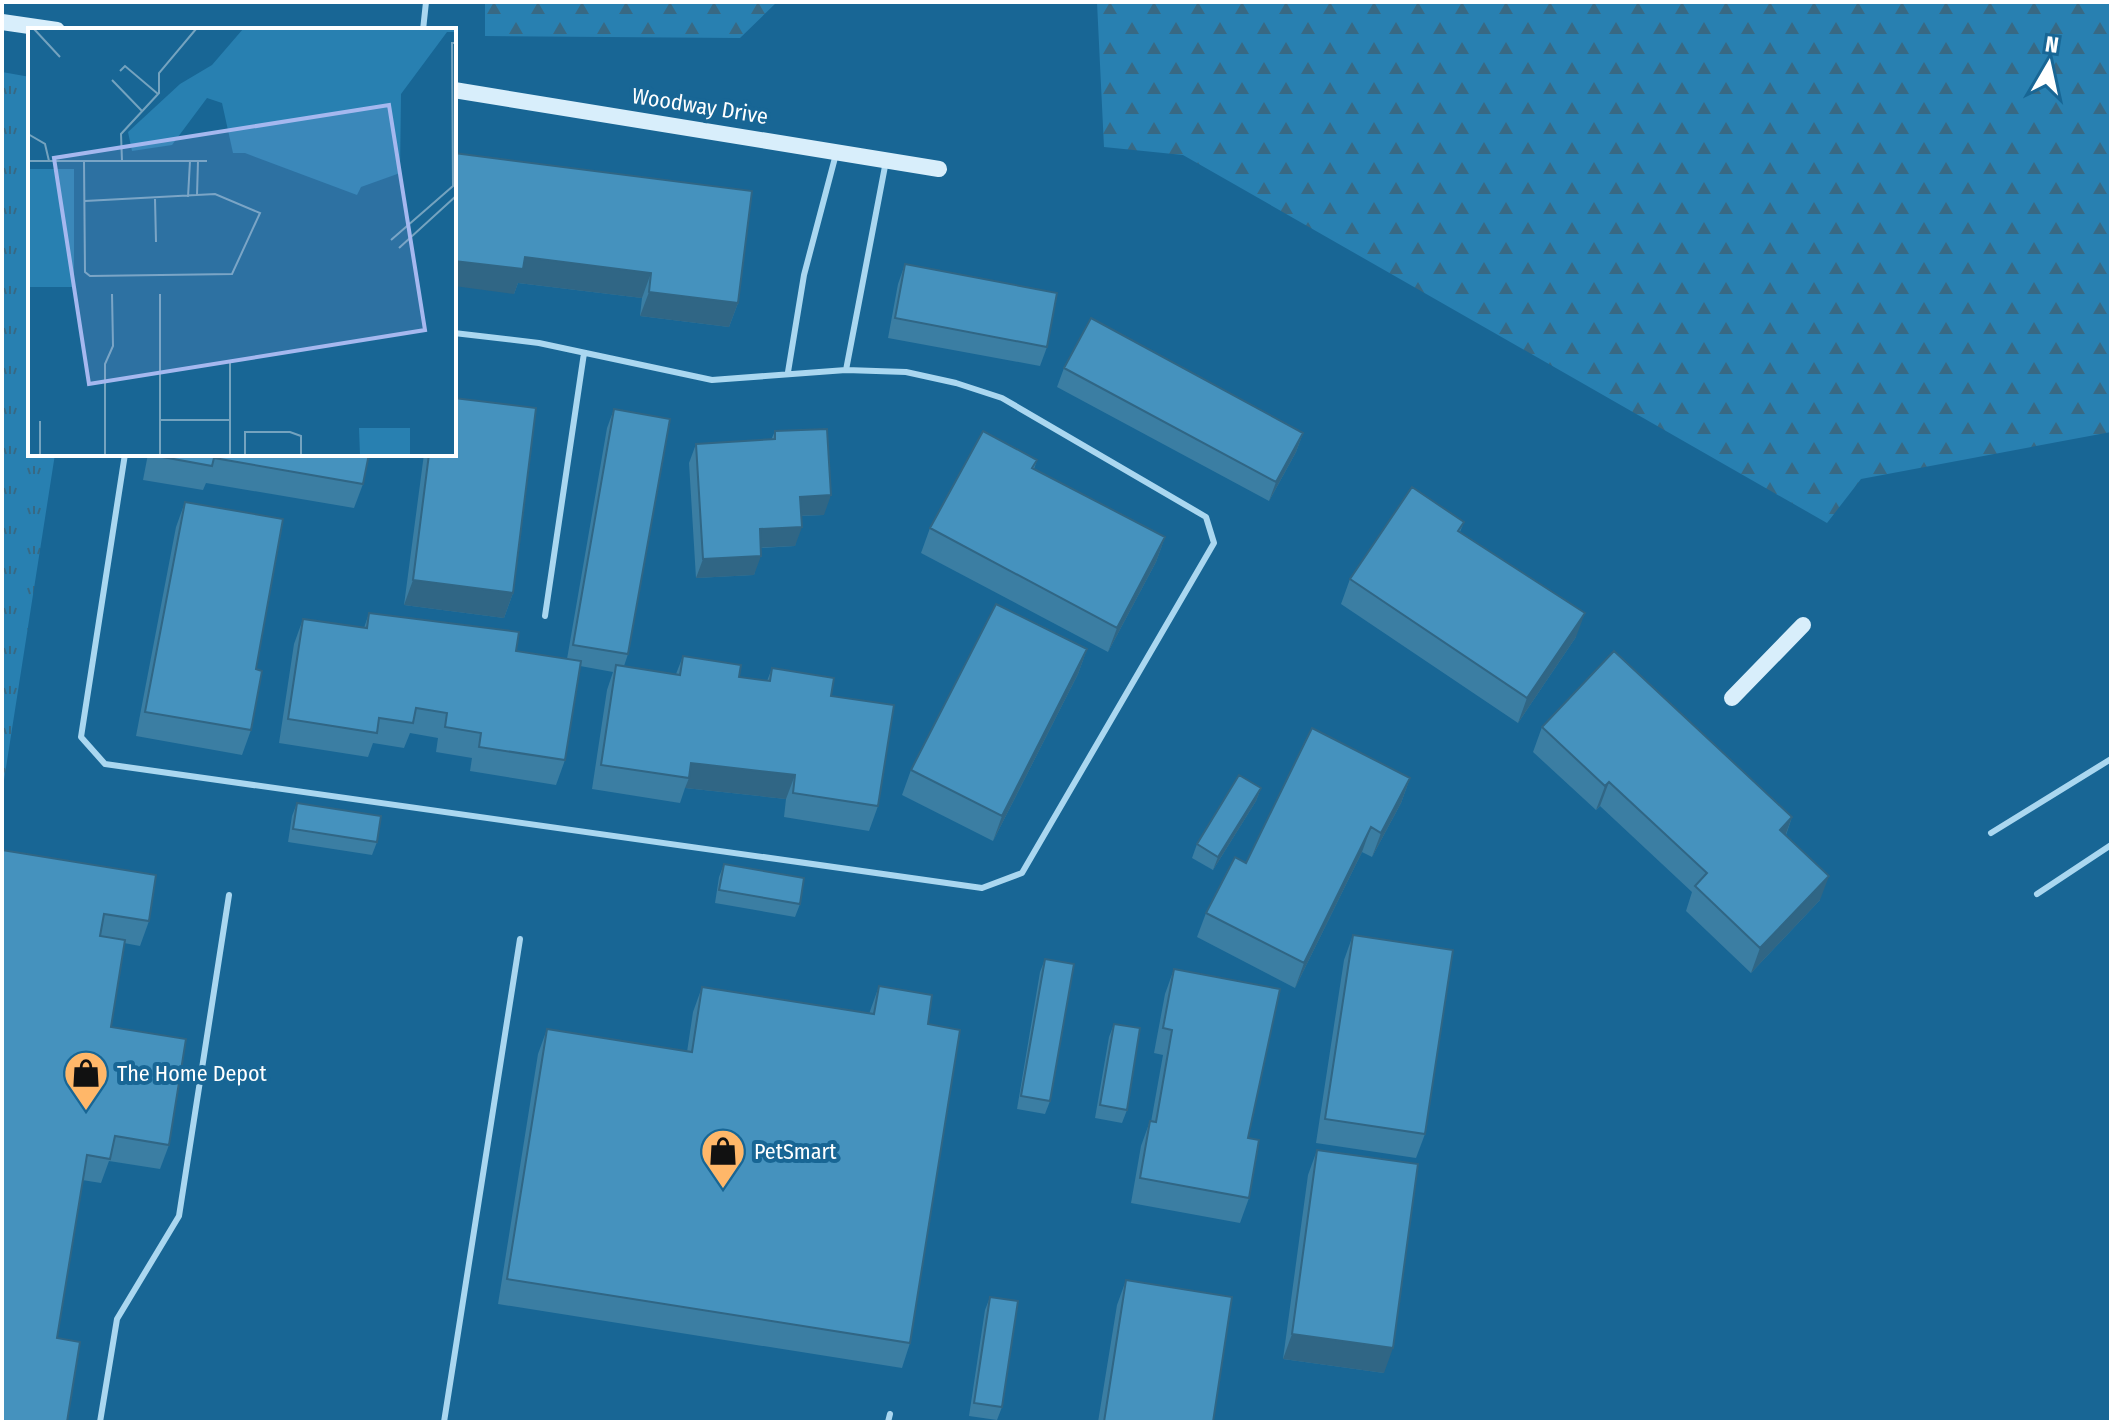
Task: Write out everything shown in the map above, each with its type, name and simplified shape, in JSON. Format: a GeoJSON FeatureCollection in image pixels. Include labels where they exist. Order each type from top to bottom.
{"type":"FeatureCollection","features":[{"type":"Feature","properties":{"kind":"street"},"geometry":{"type":"LineString","coordinates":[[2,22],[43,28]]}},
{"type":"Feature","properties":{"kind":"street","name":"Woodway Drive"},"geometry":{"type":"LineString","coordinates":[[456,90],[939,169]]}},
{"type":"Feature","properties":{"kind":"street"},"geometry":{"type":"LineString","coordinates":[[1732,698],[1803,625]]}},
{"type":"Feature","properties":{"kind":"lane"},"geometry":{"type":"LineString","coordinates":[[423,28],[426,2]]}},
{"type":"Feature","properties":{"kind":"lane"},"geometry":{"type":"LineString","coordinates":[[788,372],[804,275],[836,151]]}},
{"type":"Feature","properties":{"kind":"lane"},"geometry":{"type":"LineString","coordinates":[[846,370],[887,159]]}},
{"type":"Feature","properties":{"kind":"lane"},"geometry":{"type":"LineString","coordinates":[[125,456],[81,737],[105,764],[982,888],[1022,873],[1214,543],[1206,517],[1002,398],[906,372],[788,372],[712,380],[584,353],[456,333]]}},
{"type":"Feature","properties":{"kind":"lane"},"geometry":{"type":"LineString","coordinates":[[545,616],[584,353]]}},
{"type":"Feature","properties":{"kind":"lane"},"geometry":{"type":"LineString","coordinates":[[1991,833],[2111,759]]}},
{"type":"Feature","properties":{"kind":"lane"},"geometry":{"type":"LineString","coordinates":[[2037,894],[2111,845]]}},
{"type":"Feature","properties":{"kind":"lane"},"geometry":{"type":"LineString","coordinates":[[100,1422],[117,1319],[179,1216],[229,895]]}},
{"type":"Feature","properties":{"kind":"lane"},"geometry":{"type":"LineString","coordinates":[[444,1422],[520,939]]}},
{"type":"Feature","properties":{"kind":"lane"},"geometry":{"type":"LineString","coordinates":[[888,1422],[890,1414]]}},
{"type":"Feature","properties":{"kind":"green space"},"geometry":{"type":"Polygon","coordinates":[[[485,2],[777,2],[740,38],[485,36],[485,2]]]}},
{"type":"Feature","properties":{"kind":"green space"},"geometry":{"type":"Polygon","coordinates":[[[1097,2],[2111,2],[2111,432],[1861,479],[1827,523],[1183,155],[1104,147],[1097,2]]]}},
{"type":"Feature","properties":{"kind":"green space"},"geometry":{"type":"Polygon","coordinates":[[[2,72],[28,77],[28,456],[55,456],[2,793],[2,72]]]}},
{"type":"Feature","properties":{"kind":"building"},"geometry":{"type":"Polygon","coordinates":[[[456,153],[752,191],[738,303],[649,292],[651,273],[525,257],[523,269],[456,261],[456,153]]]}},
{"type":"Feature","properties":{"kind":"building"},"geometry":{"type":"Polygon","coordinates":[[[905,264],[1057,293],[1047,347],[895,318],[905,264]]]}},
{"type":"Feature","properties":{"kind":"building"},"geometry":{"type":"Polygon","coordinates":[[[1091,318],[1303,433],[1276,482],[1064,368],[1091,318]]]}},
{"type":"Feature","properties":{"kind":"building"},"geometry":{"type":"Polygon","coordinates":[[[456,398],[536,408],[513,593],[413,580],[429,456],[456,456],[456,398]]]}},
{"type":"Feature","properties":{"kind":"building"},"geometry":{"type":"Polygon","coordinates":[[[614,409],[670,419],[628,654],[573,645],[614,409]]]}},
{"type":"Feature","properties":{"kind":"building"},"geometry":{"type":"Polygon","coordinates":[[[827,429],[831,495],[800,497],[802,527],[760,529],[761,556],[703,559],[696,444],[775,439],[775,431],[827,429]]]}},
{"type":"Feature","properties":{"kind":"building"},"geometry":{"type":"Polygon","coordinates":[[[983,431],[1037,460],[1032,468],[1165,537],[1117,628],[930,528],[983,431]]]}},
{"type":"Feature","properties":{"kind":"building"},"geometry":{"type":"Polygon","coordinates":[[[157,456],[369,456],[363,484],[214,458],[212,466],[157,456]]]}},
{"type":"Feature","properties":{"kind":"building"},"geometry":{"type":"Polygon","coordinates":[[[1412,487],[1464,522],[1458,531],[1585,613],[1527,698],[1350,579],[1412,487]]]}},
{"type":"Feature","properties":{"kind":"building"},"geometry":{"type":"Polygon","coordinates":[[[185,502],[283,519],[256,669],[262,671],[251,730],[145,712],[185,502]]]}},
{"type":"Feature","properties":{"kind":"building"},"geometry":{"type":"Polygon","coordinates":[[[996,604],[1087,649],[1002,816],[911,770],[996,604]]]}},
{"type":"Feature","properties":{"kind":"building"},"geometry":{"type":"Polygon","coordinates":[[[369,613],[519,632],[516,651],[581,661],[565,760],[479,747],[481,733],[445,727],[447,713],[416,708],[413,723],[379,718],[377,733],[288,719],[303,619],[367,628],[369,613]]]}},
{"type":"Feature","properties":{"kind":"building"},"geometry":{"type":"Polygon","coordinates":[[[1614,651],[1792,817],[1780,830],[1829,876],[1760,948],[1695,886],[1707,873],[1609,782],[1605,786],[1542,727],[1614,651]]]}},
{"type":"Feature","properties":{"kind":"building"},"geometry":{"type":"Polygon","coordinates":[[[683,656],[741,665],[739,677],[770,681],[772,668],[834,678],[831,696],[894,705],[878,806],[793,793],[795,775],[691,763],[689,778],[601,765],[616,665],[680,675],[683,656]]]}},
{"type":"Feature","properties":{"kind":"building"},"geometry":{"type":"Polygon","coordinates":[[[1312,728],[1410,778],[1381,833],[1371,827],[1304,963],[1206,913],[1235,857],[1246,863],[1312,728]]]}},
{"type":"Feature","properties":{"kind":"building"},"geometry":{"type":"Polygon","coordinates":[[[1239,775],[1261,788],[1218,857],[1197,844],[1239,775]]]}},
{"type":"Feature","properties":{"kind":"building"},"geometry":{"type":"Polygon","coordinates":[[[297,803],[381,816],[377,842],[293,829],[297,803]]]}},
{"type":"Feature","properties":{"kind":"building","name":"The Home Depot"},"geometry":{"type":"Polygon","coordinates":[[[2,850],[156,875],[149,921],[104,914],[100,936],[125,940],[111,1027],[186,1039],[169,1145],[115,1136],[110,1159],[87,1155],[57,1338],[80,1342],[67,1422],[2,1422],[2,850]]]}},
{"type":"Feature","properties":{"kind":"building"},"geometry":{"type":"Polygon","coordinates":[[[724,864],[804,878],[800,904],[719,890],[724,864]]]}},
{"type":"Feature","properties":{"kind":"building"},"geometry":{"type":"Polygon","coordinates":[[[1353,935],[1453,950],[1425,1134],[1325,1119],[1353,935]]]}},
{"type":"Feature","properties":{"kind":"building"},"geometry":{"type":"Polygon","coordinates":[[[1045,959],[1074,964],[1050,1101],[1021,1096],[1045,959]]]}},
{"type":"Feature","properties":{"kind":"building"},"geometry":{"type":"Polygon","coordinates":[[[1174,969],[1280,989],[1248,1138],[1259,1140],[1249,1198],[1140,1178],[1150,1121],[1156,1122],[1172,1030],[1163,1028],[1174,969]]]}},
{"type":"Feature","properties":{"kind":"building","name":"PetSmart"},"geometry":{"type":"Polygon","coordinates":[[[879,986],[932,995],[928,1024],[960,1030],[910,1343],[507,1279],[547,1029],[692,1052],[702,987],[874,1014],[879,986]]]}},
{"type":"Feature","properties":{"kind":"building"},"geometry":{"type":"Polygon","coordinates":[[[1114,1024],[1140,1028],[1127,1110],[1100,1105],[1114,1024]]]}},
{"type":"Feature","properties":{"kind":"building"},"geometry":{"type":"Polygon","coordinates":[[[1317,1150],[1418,1164],[1393,1348],[1292,1334],[1317,1150]]]}},
{"type":"Feature","properties":{"kind":"building"},"geometry":{"type":"Polygon","coordinates":[[[1126,1280],[1232,1297],[1213,1422],[1104,1422],[1126,1280]]]}},
{"type":"Feature","properties":{"kind":"building"},"geometry":{"type":"Polygon","coordinates":[[[990,1297],[1018,1301],[1002,1407],[974,1403],[990,1297]]]}},
{"type":"Feature","properties":{"kind":"place","name":"The Home Depot"},"geometry":{"type":"Point","coordinates":[86,1112]}},
{"type":"Feature","properties":{"kind":"place","name":"PetSmart"},"geometry":{"type":"Point","coordinates":[723,1190]}}]}
